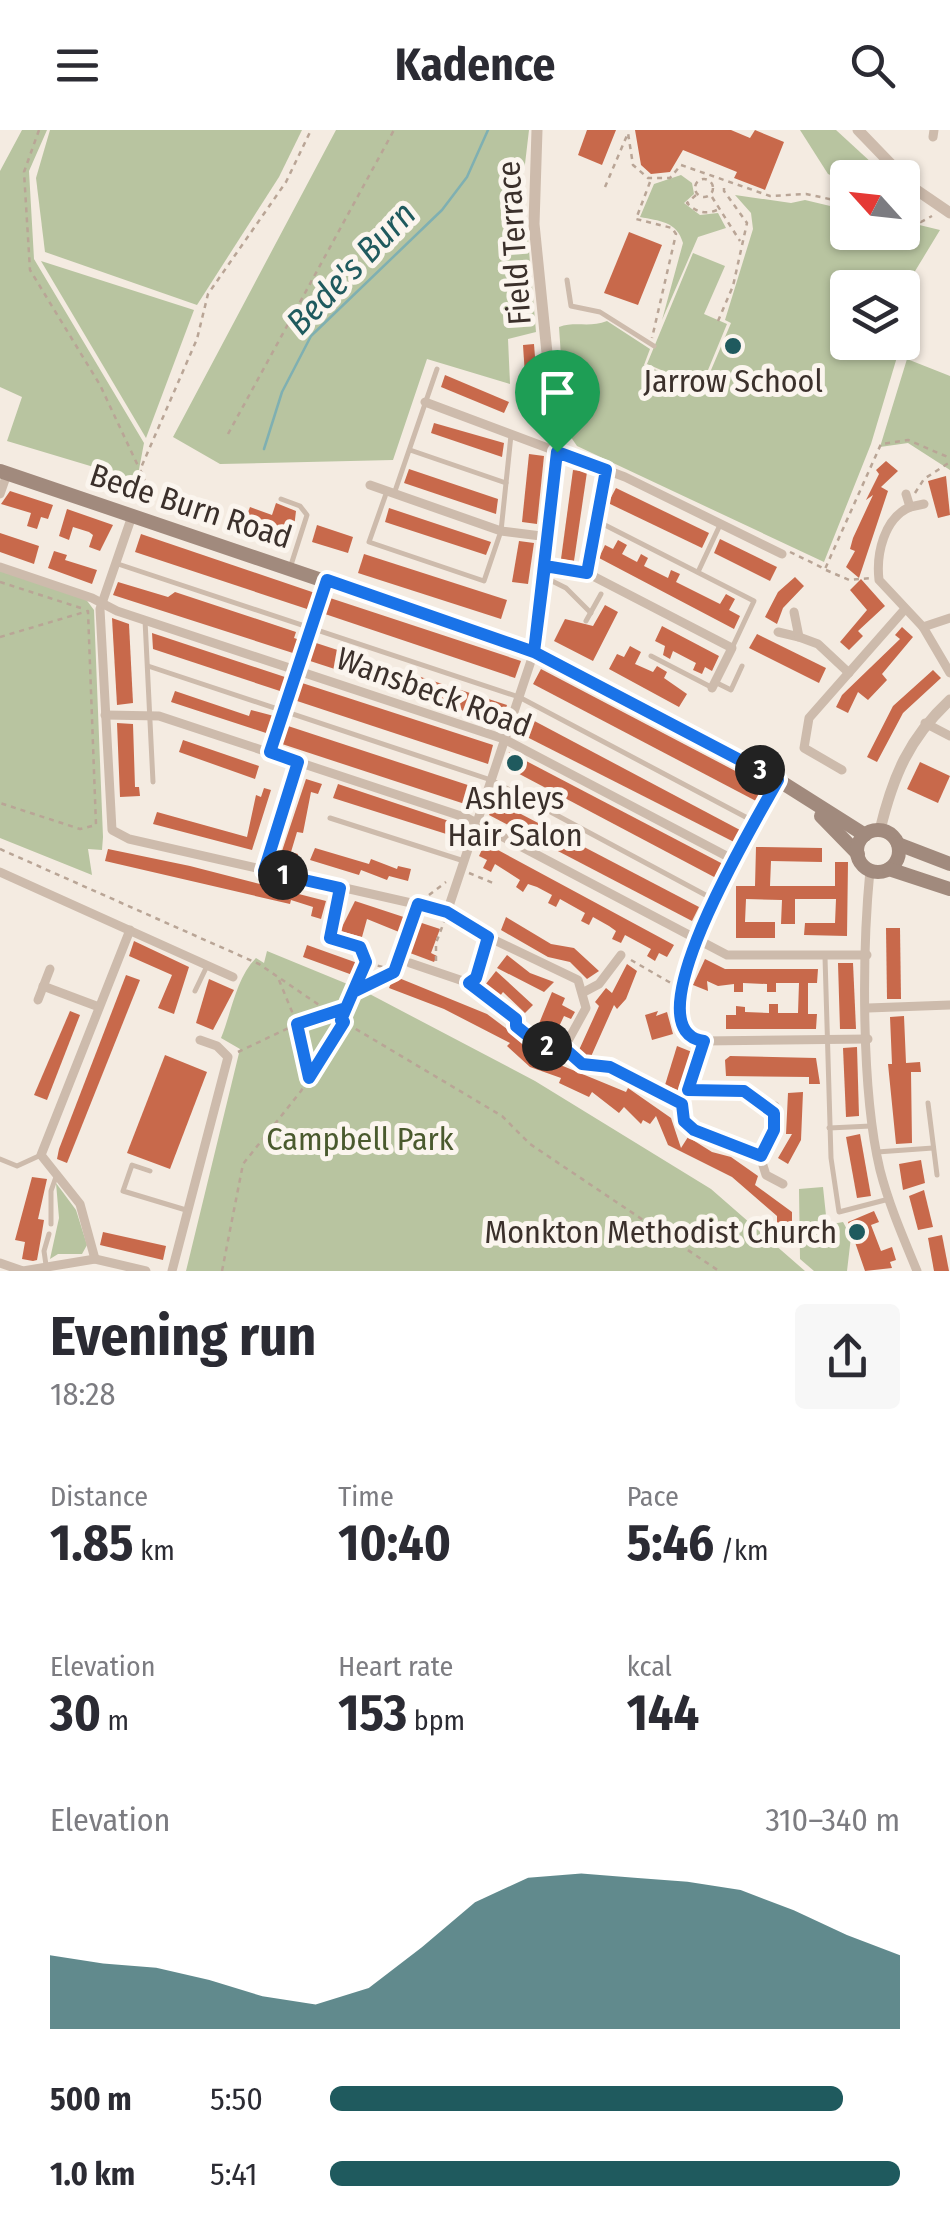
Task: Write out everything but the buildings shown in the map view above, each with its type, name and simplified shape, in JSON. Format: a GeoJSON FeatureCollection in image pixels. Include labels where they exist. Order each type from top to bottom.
{"type":"FeatureCollection","features":[{"type":"Feature","properties":{"kind":"main road","name":"Bede Burn Road"},"geometry":{"type":"LineString","coordinates":[[4,472],[534,652],[873,833]]}},
{"type":"Feature","properties":{"kind":"main road","name":"Bede Burn Road"},"geometry":{"type":"LineString","coordinates":[[799,794],[858,854]]}},
{"type":"Feature","properties":{"kind":"main road"},"geometry":{"type":"LineString","coordinates":[[950,864],[873,833],[858,854],[870,870],[890,869],[950,889]]}},
{"type":"Feature","properties":{"kind":"main road"},"geometry":{"type":"LineString","coordinates":[[890,869],[898,858],[898,844]]}},
{"type":"Feature","properties":{"kind":"street","name":"Field Terrace"},"geometry":{"type":"LineString","coordinates":[[534,652],[557,452],[534,224],[537,130]]}},
{"type":"Feature","properties":{"kind":"street"},"geometry":{"type":"LineString","coordinates":[[858,130],[916,190],[946,211]]}},
{"type":"Feature","properties":{"kind":"street"},"geometry":{"type":"LineString","coordinates":[[426,402],[606,470],[784,552]]}},
{"type":"Feature","properties":{"kind":"street"},"geometry":{"type":"LineString","coordinates":[[0,494],[4,472]]}},
{"type":"Feature","properties":{"kind":"street"},"geometry":{"type":"LineString","coordinates":[[370,485],[501,530],[549,537]]}},
{"type":"Feature","properties":{"kind":"street"},"geometry":{"type":"LineString","coordinates":[[924,504],[908,501],[887,530],[879,554],[879,576],[923,628],[950,673]]}},
{"type":"Feature","properties":{"kind":"street"},"geometry":{"type":"LineString","coordinates":[[132,516],[102,603],[112,830],[129,839],[447,912],[530,960],[567,971],[584,992],[584,1015],[564,1048]]}},
{"type":"Feature","properties":{"kind":"street","name":"Wansbeck Road"},"geometry":{"type":"LineString","coordinates":[[0,567],[146,620],[504,739],[736,861]]}},
{"type":"Feature","properties":{"kind":"street"},"geometry":{"type":"LineString","coordinates":[[544,572],[587,573],[732,648],[714,685]]}},
{"type":"Feature","properties":{"kind":"street"},"geometry":{"type":"LineString","coordinates":[[842,770],[809,753],[803,736],[808,718],[904,609]]}},
{"type":"Feature","properties":{"kind":"street"},"geometry":{"type":"LineString","coordinates":[[794,612],[798,637]]}},
{"type":"Feature","properties":{"kind":"street"},"geometry":{"type":"LineString","coordinates":[[923,628],[950,618]]}},
{"type":"Feature","properties":{"kind":"street"},"geometry":{"type":"LineString","coordinates":[[778,632],[818,644],[849,672]]}},
{"type":"Feature","properties":{"kind":"street"},"geometry":{"type":"LineString","coordinates":[[447,912],[534,652]]}},
{"type":"Feature","properties":{"kind":"street"},"geometry":{"type":"LineString","coordinates":[[873,833],[896,770],[926,723],[950,700]]}},
{"type":"Feature","properties":{"kind":"street"},"geometry":{"type":"LineString","coordinates":[[105,715],[150,714],[477,822],[732,956],[867,956]]}},
{"type":"Feature","properties":{"kind":"street"},"geometry":{"type":"LineString","coordinates":[[926,723],[950,736]]}},
{"type":"Feature","properties":{"kind":"street"},"geometry":{"type":"LineString","coordinates":[[264,871],[298,762]]}},
{"type":"Feature","properties":{"kind":"street"},"geometry":{"type":"LineString","coordinates":[[778,780],[696,939],[680,988],[683,1028],[692,1039],[704,1041],[868,1039]]}},
{"type":"Feature","properties":{"kind":"street"},"geometry":{"type":"LineString","coordinates":[[870,870],[867,956],[873,1126],[888,1199],[917,1271]]}},
{"type":"Feature","properties":{"kind":"street"},"geometry":{"type":"LineString","coordinates":[[0,872],[234,977]]}},
{"type":"Feature","properties":{"kind":"street"},"geometry":{"type":"LineString","coordinates":[[340,888],[330,938],[360,947]]}},
{"type":"Feature","properties":{"kind":"street"},"geometry":{"type":"LineString","coordinates":[[94,1259],[80,1204],[41,1156],[130,930]]}},
{"type":"Feature","properties":{"kind":"street"},"geometry":{"type":"LineString","coordinates":[[469,983],[476,978],[488,937]]}},
{"type":"Feature","properties":{"kind":"street"},"geometry":{"type":"LineString","coordinates":[[584,992],[599,984],[620,955]]}},
{"type":"Feature","properties":{"kind":"street"},"geometry":{"type":"LineString","coordinates":[[410,963],[469,983],[516,1019]]}},
{"type":"Feature","properties":{"kind":"street"},"geometry":{"type":"LineString","coordinates":[[38,1000],[50,969]]}},
{"type":"Feature","properties":{"kind":"street"},"geometry":{"type":"LineString","coordinates":[[44,986],[98,1007]]}},
{"type":"Feature","properties":{"kind":"street"},"geometry":{"type":"LineString","coordinates":[[868,1008],[950,1005]]}},
{"type":"Feature","properties":{"kind":"street"},"geometry":{"type":"LineString","coordinates":[[172,1271],[228,1057],[217,1046],[200,1040]]}},
{"type":"Feature","properties":{"kind":"street"},"geometry":{"type":"LineString","coordinates":[[704,1041],[682,1104],[684,1121],[694,1130],[761,1156]]}},
{"type":"Feature","properties":{"kind":"street"},"geometry":{"type":"LineString","coordinates":[[541,1044],[564,1048],[582,1064]]}},
{"type":"Feature","properties":{"kind":"street"},"geometry":{"type":"LineString","coordinates":[[624,1073],[682,1104]]}},
{"type":"Feature","properties":{"kind":"street"},"geometry":{"type":"LineString","coordinates":[[775,1110],[774,1130],[761,1156],[766,1175],[783,1184]]}},
{"type":"Feature","properties":{"kind":"street"},"geometry":{"type":"LineString","coordinates":[[0,1263],[24,1271],[94,1259],[142,1271]]}},
{"type":"Feature","properties":{"kind":"lane"},"geometry":{"type":"LineString","coordinates":[[567,280],[570,306],[600,312],[652,345]]}},
{"type":"Feature","properties":{"kind":"lane"},"geometry":{"type":"LineString","coordinates":[[436,370],[409,450],[370,542],[484,581],[501,530],[512,435]]}},
{"type":"Feature","properties":{"kind":"lane"},"geometry":{"type":"LineString","coordinates":[[409,450],[506,483]]}},
{"type":"Feature","properties":{"kind":"lane"},"geometry":{"type":"LineString","coordinates":[[587,573],[606,470]]}},
{"type":"Feature","properties":{"kind":"lane"},"geometry":{"type":"LineString","coordinates":[[280,500],[300,506],[307,515],[290,568]]}},
{"type":"Feature","properties":{"kind":"lane"},"geometry":{"type":"LineString","coordinates":[[597,521],[754,601],[732,648]]}},
{"type":"Feature","properties":{"kind":"lane"},"geometry":{"type":"LineString","coordinates":[[698,572],[721,524]]}},
{"type":"Feature","properties":{"kind":"lane"},"geometry":{"type":"LineString","coordinates":[[116,564],[518,698],[756,822]]}},
{"type":"Feature","properties":{"kind":"lane"},"geometry":{"type":"LineString","coordinates":[[544,572],[590,612]]}},
{"type":"Feature","properties":{"kind":"lane"},"geometry":{"type":"LineString","coordinates":[[270,752],[327,580]]}},
{"type":"Feature","properties":{"kind":"lane"},"geometry":{"type":"LineString","coordinates":[[586,621],[601,594]]}},
{"type":"Feature","properties":{"kind":"lane"},"geometry":{"type":"LineString","coordinates":[[146,620],[153,782]]}},
{"type":"Feature","properties":{"kind":"lane"},"geometry":{"type":"LineString","coordinates":[[651,656],[730,690],[742,666]]}},
{"type":"Feature","properties":{"kind":"lane"},"geometry":{"type":"LineString","coordinates":[[148,666],[491,780],[716,900]]}},
{"type":"Feature","properties":{"kind":"lane"},"geometry":{"type":"LineString","coordinates":[[330,818],[464,861]]}},
{"type":"Feature","properties":{"kind":"lane"},"geometry":{"type":"LineString","coordinates":[[825,955],[829,1128],[839,1212],[888,1199]]}},
{"type":"Feature","properties":{"kind":"lane"},"geometry":{"type":"LineString","coordinates":[[196,991],[208,963]]}},
{"type":"Feature","properties":{"kind":"lane"},"geometry":{"type":"LineString","coordinates":[[928,1104],[937,1175]]}},
{"type":"Feature","properties":{"kind":"lane"},"geometry":{"type":"LineString","coordinates":[[829,1128],[873,1126]]}},
{"type":"Feature","properties":{"kind":"lane"},"geometry":{"type":"LineString","coordinates":[[877,1152],[933,1148]]}},
{"type":"Feature","properties":{"kind":"lane"},"geometry":{"type":"LineString","coordinates":[[0,1159],[16,1166],[41,1156]]}},
{"type":"Feature","properties":{"kind":"lane"},"geometry":{"type":"LineString","coordinates":[[150,1171],[132,1165],[122,1191],[186,1210]]}},
{"type":"Feature","properties":{"kind":"lane"},"geometry":{"type":"LineString","coordinates":[[52,1224],[51,1191],[57,1173]]}},
{"type":"Feature","properties":{"kind":"lane"},"geometry":{"type":"LineString","coordinates":[[49,1234],[44,1251],[51,1268]]}},
{"type":"Feature","properties":{"kind":"path"},"geometry":{"type":"LineString","coordinates":[[39,130],[24,172],[30,270],[100,386],[145,477],[132,516]]}},
{"type":"Feature","properties":{"kind":"path"},"geometry":{"type":"LineString","coordinates":[[140,470],[196,339],[208,294],[286,182],[311,130]]}},
{"type":"Feature","properties":{"kind":"path"},"geometry":{"type":"LineString","coordinates":[[228,434],[394,130]]}},
{"type":"Feature","properties":{"kind":"path"},"geometry":{"type":"LineString","coordinates":[[629,132],[634,165],[652,179],[670,178],[681,165],[770,196],[806,194],[830,199]]}},
{"type":"Feature","properties":{"kind":"path"},"geometry":{"type":"LineString","coordinates":[[605,186],[629,132]]}},
{"type":"Feature","properties":{"kind":"path"},"geometry":{"type":"LineString","coordinates":[[697,194],[696,183],[708,177]]}},
{"type":"Feature","properties":{"kind":"path"},"geometry":{"type":"LineString","coordinates":[[708,177],[714,186],[710,195]]}},
{"type":"Feature","properties":{"kind":"path"},"geometry":{"type":"LineString","coordinates":[[652,179],[636,219],[672,228],[676,234],[652,345]]}},
{"type":"Feature","properties":{"kind":"path"},"geometry":{"type":"LineString","coordinates":[[718,321],[733,286],[747,224],[724,192],[725,181]]}},
{"type":"Feature","properties":{"kind":"path"},"geometry":{"type":"LineString","coordinates":[[720,208],[706,213],[687,203],[697,194],[710,195],[720,208],[740,242]]}},
{"type":"Feature","properties":{"kind":"path"},"geometry":{"type":"LineString","coordinates":[[920,222],[946,211]]}},
{"type":"Feature","properties":{"kind":"path"},"geometry":{"type":"LineString","coordinates":[[825,569],[881,444],[908,440],[948,459]]}},
{"type":"Feature","properties":{"kind":"path"},"geometry":{"type":"LineString","coordinates":[[908,501],[924,479],[948,459],[950,448]]}},
{"type":"Feature","properties":{"kind":"path"},"geometry":{"type":"LineString","coordinates":[[784,552],[849,580],[879,576]]}},
{"type":"Feature","properties":{"kind":"path"},"geometry":{"type":"LineString","coordinates":[[0,582],[88,611]]}},
{"type":"Feature","properties":{"kind":"path"},"geometry":{"type":"LineString","coordinates":[[0,637],[88,611]]}},
{"type":"Feature","properties":{"kind":"path"},"geometry":{"type":"LineString","coordinates":[[0,803],[80,829],[96,825],[88,611]]}},
{"type":"Feature","properties":{"kind":"path"},"geometry":{"type":"LineString","coordinates":[[0,850],[259,964],[342,1021],[502,1116],[530,1144],[719,1271]]}},
{"type":"Feature","properties":{"kind":"path"},"geometry":{"type":"LineString","coordinates":[[353,992],[394,970],[418,904]]}},
{"type":"Feature","properties":{"kind":"path"},"geometry":{"type":"LineString","coordinates":[[432,972],[447,912]]}},
{"type":"Feature","properties":{"kind":"path"},"geometry":{"type":"LineString","coordinates":[[222,1271],[243,1164],[309,1078],[342,1021],[366,962],[360,947]]}},
{"type":"Feature","properties":{"kind":"path"},"geometry":{"type":"LineString","coordinates":[[620,955],[680,988]]}},
{"type":"Feature","properties":{"kind":"path"},"geometry":{"type":"LineString","coordinates":[[366,962],[394,970]]}},
{"type":"Feature","properties":{"kind":"path"},"geometry":{"type":"LineString","coordinates":[[279,980],[297,1024],[309,1078]]}},
{"type":"Feature","properties":{"kind":"path"},"geometry":{"type":"LineString","coordinates":[[228,1057],[297,1024],[346,1008]]}},
{"type":"Feature","properties":{"kind":"path"},"geometry":{"type":"LineString","coordinates":[[516,1019],[516,1026],[541,1044]]}},
{"type":"Feature","properties":{"kind":"path"},"geometry":{"type":"LineString","coordinates":[[582,1064],[624,1073]]}},
{"type":"Feature","properties":{"kind":"path"},"geometry":{"type":"LineString","coordinates":[[688,1090],[744,1091],[775,1110]]}},
{"type":"Feature","properties":{"kind":"green space"},"geometry":{"type":"Polygon","coordinates":[[[22,130],[47,130],[29,171],[34,259],[144,443],[137,480],[7,441],[22,397],[0,387],[0,171],[22,130]]]}},
{"type":"Feature","properties":{"kind":"green space"},"geometry":{"type":"Polygon","coordinates":[[[50,130],[302,130],[279,177],[197,305],[45,252],[36,178],[50,130]]]}},
{"type":"Feature","properties":{"kind":"green space"},"geometry":{"type":"Polygon","coordinates":[[[336,130],[529,130],[523,181],[536,332],[508,339],[510,384],[427,359],[393,460],[220,464],[173,437],[336,130]]]}},
{"type":"Feature","properties":{"kind":"green space"},"geometry":{"type":"Polygon","coordinates":[[[800,130],[836,130],[869,160],[830,160],[828,174],[800,130]]]}},
{"type":"Feature","properties":{"kind":"green space"},"geometry":{"type":"Polygon","coordinates":[[[681,175],[692,183],[694,194],[684,203],[700,215],[718,213],[726,228],[698,237],[662,320],[683,243],[672,226],[640,217],[654,184],[681,175]]]}},
{"type":"Feature","properties":{"kind":"green space"},"geometry":{"type":"Polygon","coordinates":[[[735,195],[791,203],[805,200],[830,206],[830,250],[920,250],[920,225],[940,230],[916,270],[830,270],[830,360],[896,360],[871,444],[824,562],[577,446],[566,430],[559,327],[607,321],[650,349],[644,365],[703,389],[731,323],[725,320],[753,229],[751,213],[735,195]]]}},
{"type":"Feature","properties":{"kind":"green space"},"geometry":{"type":"Polygon","coordinates":[[[693,253],[725,266],[704,314],[727,324],[701,387],[647,364],[693,253]]]}},
{"type":"Feature","properties":{"kind":"green space"},"geometry":{"type":"Polygon","coordinates":[[[41,261],[194,310],[146,438],[41,261]]]}},
{"type":"Feature","properties":{"kind":"green space"},"geometry":{"type":"Polygon","coordinates":[[[907,360],[950,376],[950,470],[908,443],[880,447],[907,360]]]}},
{"type":"Feature","properties":{"kind":"green space"},"geometry":{"type":"Polygon","coordinates":[[[0,570],[85,598],[94,610],[103,837],[102,850],[88,849],[92,875],[0,838],[0,570]]]}},
{"type":"Feature","properties":{"kind":"green space","name":"Campbell Park"},"geometry":{"type":"Polygon","coordinates":[[[267,951],[362,990],[535,1081],[711,1189],[805,1271],[186,1271],[240,1049],[221,1038],[244,975],[256,958],[264,963],[267,951]]]}},
{"type":"Feature","properties":{"kind":"green space"},"geometry":{"type":"Polygon","coordinates":[[[56,1183],[76,1210],[87,1245],[82,1254],[58,1254],[50,1259],[59,1218],[56,1183]]]}},
{"type":"Feature","properties":{"kind":"green space"},"geometry":{"type":"Polygon","coordinates":[[[823,1187],[827,1225],[843,1222],[851,1237],[847,1271],[814,1271],[800,1259],[799,1189],[823,1187]]]}},
{"type":"Feature","properties":{"kind":"waterway","name":"Bede's Burn"},"geometry":{"type":"LineString","coordinates":[[264,449],[282,392],[311,336],[442,210],[467,177],[488,130]]}},
{"type":"Feature","properties":{"kind":"place","name":"Jarrow School"},"geometry":{"type":"Point","coordinates":[733,346]}},
{"type":"Feature","properties":{"kind":"place","name":"Ashleys Hair Salon"},"geometry":{"type":"Point","coordinates":[515,763]}},
{"type":"Feature","properties":{"kind":"place","name":"Monkton Methodist Church"},"geometry":{"type":"Point","coordinates":[857,1232]}},
{"type":"Feature","properties":{"kind":"route"},"geometry":{"type":"LineString","coordinates":[[557,452],[534,652],[327,580],[270,752],[298,762],[264,871],[340,888],[330,938],[360,947],[366,962],[346,1008],[297,1024],[309,1078],[344,1022],[341,1020],[353,992],[394,972],[418,904],[447,912],[488,937],[476,978],[469,983],[516,1019],[516,1026],[538,1044],[556,1050],[564,1048],[582,1064],[624,1073],[682,1104],[684,1121],[694,1130],[761,1156],[774,1130],[774,1113],[744,1091],[688,1090],[704,1041],[692,1039],[683,1028],[679,996],[683,971],[696,939],[778,780],[534,652],[545,566],[587,573],[606,470],[557,452]]}}]}
